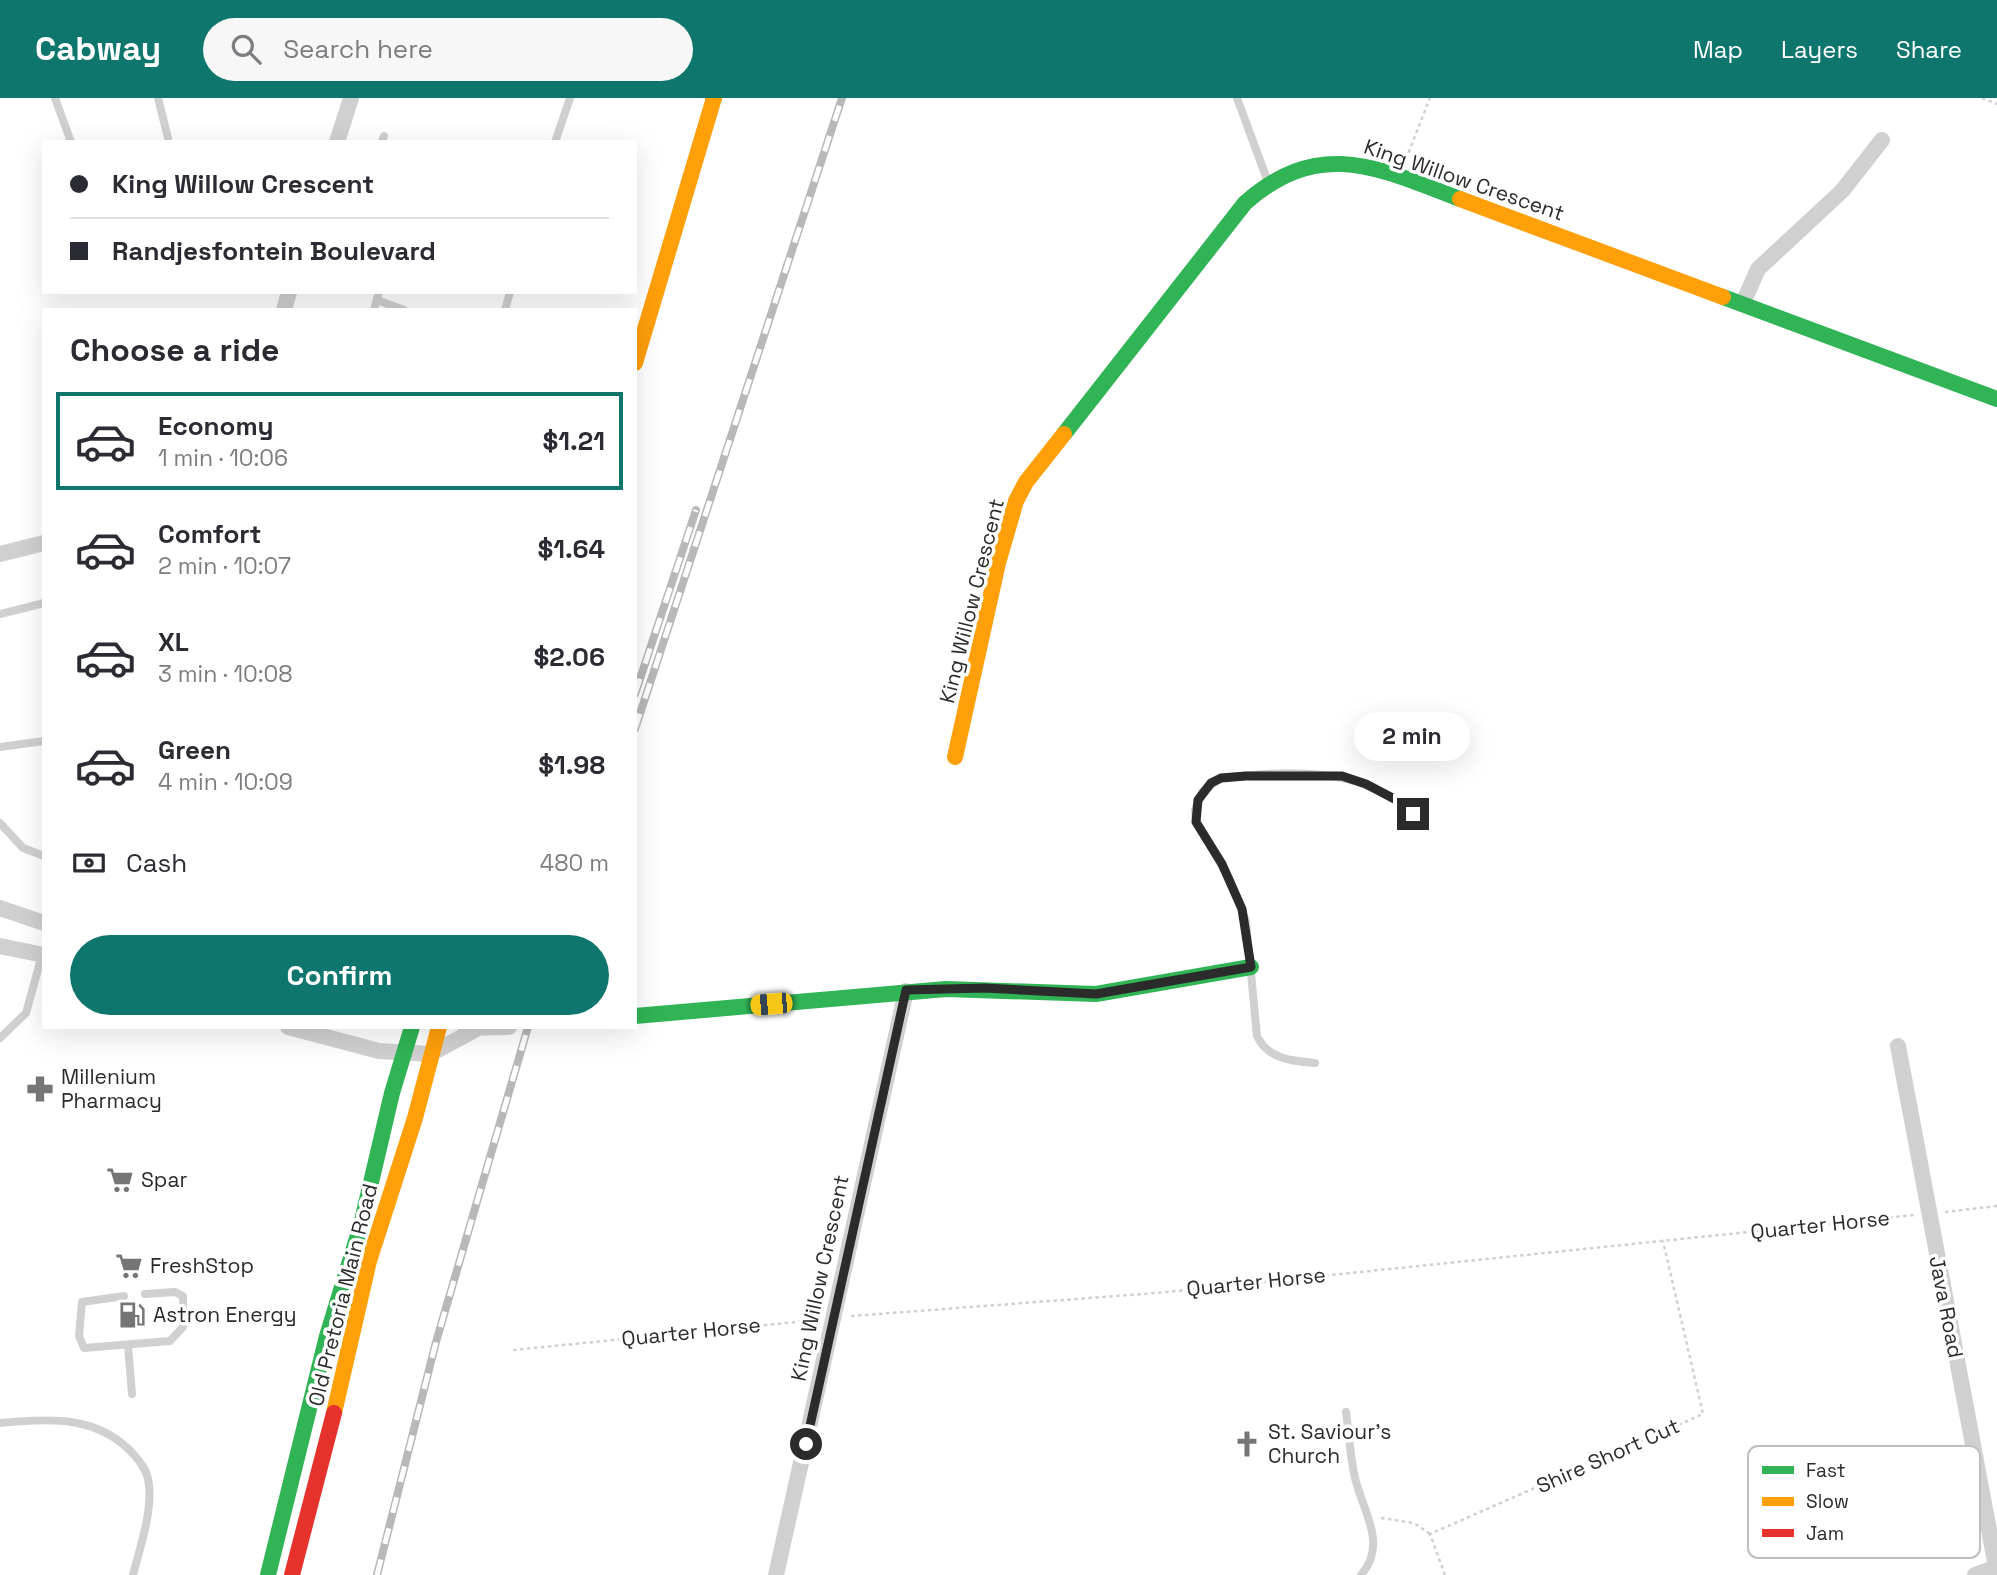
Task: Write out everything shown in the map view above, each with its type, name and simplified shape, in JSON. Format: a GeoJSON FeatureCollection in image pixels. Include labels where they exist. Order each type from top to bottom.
{"type":"FeatureCollection","features":[{"type":"Feature","properties":{"kind":"street"},"geometry":{"type":"LineString","coordinates":[[338,140],[351,98]]}},
{"type":"Feature","properties":{"kind":"street"},"geometry":{"type":"LineString","coordinates":[[637,356],[714,99]]}},
{"type":"Feature","properties":{"kind":"street"},"geometry":{"type":"LineString","coordinates":[[1743,303],[1758,269],[1842,191],[1882,140]]}},
{"type":"Feature","properties":{"kind":"street","name":"King Willow Crescent"},"geometry":{"type":"LineString","coordinates":[[956,757],[998,563],[1019,495],[1050,449],[1226,226],[1268,182],[1294,170],[1327,162],[1368,166],[1399,176],[1997,399]]}},
{"type":"Feature","properties":{"kind":"street"},"geometry":{"type":"LineString","coordinates":[[0,554],[42,544]]}},
{"type":"Feature","properties":{"kind":"street"},"geometry":{"type":"LineString","coordinates":[[0,908],[42,922]]}},
{"type":"Feature","properties":{"kind":"street"},"geometry":{"type":"LineString","coordinates":[[0,946],[42,955]]}},
{"type":"Feature","properties":{"kind":"street"},"geometry":{"type":"LineString","coordinates":[[637,1016],[906,990],[985,988],[1096,994],[1251,967]]}},
{"type":"Feature","properties":{"kind":"street","name":"King Willow Crescent"},"geometry":{"type":"LineString","coordinates":[[776,1575],[906,990]]}},
{"type":"Feature","properties":{"kind":"street"},"geometry":{"type":"LineString","coordinates":[[296,1029],[379,1051],[430,1054],[469,1029]]}},
{"type":"Feature","properties":{"kind":"street","name":"Old Pretoria Main Road"},"geometry":{"type":"LineString","coordinates":[[268,1575],[327,1336],[361,1224],[392,1093],[411,1029]]}},
{"type":"Feature","properties":{"kind":"street","name":"Old Pretoria Main Road"},"geometry":{"type":"LineString","coordinates":[[292,1575],[328,1439],[369,1261],[415,1118],[438,1029]]}},
{"type":"Feature","properties":{"kind":"street","name":"Java Road"},"geometry":{"type":"LineString","coordinates":[[1898,1046],[1974,1446]]}},
{"type":"Feature","properties":{"kind":"street","name":"Java Road"},"geometry":{"type":"LineString","coordinates":[[1980,1479],[1997,1567]]}},
{"type":"Feature","properties":{"kind":"street"},"geometry":{"type":"LineString","coordinates":[[1975,1575],[1997,1567]]}},
{"type":"Feature","properties":{"kind":"lane"},"geometry":{"type":"LineString","coordinates":[[55,98],[70,140]]}},
{"type":"Feature","properties":{"kind":"lane"},"geometry":{"type":"LineString","coordinates":[[158,98],[168,138]]}},
{"type":"Feature","properties":{"kind":"lane"},"geometry":{"type":"LineString","coordinates":[[556,140],[569,98]]}},
{"type":"Feature","properties":{"kind":"lane"},"geometry":{"type":"LineString","coordinates":[[1237,98],[1268,182]]}},
{"type":"Feature","properties":{"kind":"lane"},"geometry":{"type":"LineString","coordinates":[[378,296],[400,308]]}},
{"type":"Feature","properties":{"kind":"lane"},"geometry":{"type":"LineString","coordinates":[[0,614],[42,604]]}},
{"type":"Feature","properties":{"kind":"lane"},"geometry":{"type":"LineString","coordinates":[[0,747],[42,741]]}},
{"type":"Feature","properties":{"kind":"lane"},"geometry":{"type":"LineString","coordinates":[[1315,1063],[1289,1060],[1262,1047],[1253,1013],[1251,967],[1242,909],[1222,864],[1196,822],[1198,800],[1211,783],[1221,778],[1342,776],[1366,784],[1402,803],[1413,814]]}},
{"type":"Feature","properties":{"kind":"lane"},"geometry":{"type":"LineString","coordinates":[[0,823],[23,848],[42,855]]}},
{"type":"Feature","properties":{"kind":"lane"},"geometry":{"type":"LineString","coordinates":[[0,1038],[26,1013],[42,958]]}},
{"type":"Feature","properties":{"kind":"lane"},"geometry":{"type":"LineString","coordinates":[[124,1296],[82,1302],[79,1335],[82,1345],[88,1350],[170,1340],[183,1326],[183,1296],[180,1293],[145,1294]]}},
{"type":"Feature","properties":{"kind":"lane"},"geometry":{"type":"LineString","coordinates":[[128,1345],[132,1394]]}},
{"type":"Feature","properties":{"kind":"lane"},"geometry":{"type":"LineString","coordinates":[[1346,1412],[1354,1475],[1374,1532],[1374,1550],[1369,1566],[1361,1575]]}},
{"type":"Feature","properties":{"kind":"lane"},"geometry":{"type":"LineString","coordinates":[[0,1423],[61,1419],[106,1432],[125,1445],[145,1468],[150,1493],[133,1575]]}},
{"type":"Feature","properties":{"kind":"path"},"geometry":{"type":"LineString","coordinates":[[1399,176],[1430,98]]}},
{"type":"Feature","properties":{"kind":"path"},"geometry":{"type":"LineString","coordinates":[[1982,98],[1997,104]]}},
{"type":"Feature","properties":{"kind":"path","name":"Quarter Horse"},"geometry":{"type":"LineString","coordinates":[[513,1350],[833,1318],[1156,1293],[1997,1206]]}},
{"type":"Feature","properties":{"kind":"path","name":"Shire Short Cut"},"geometry":{"type":"LineString","coordinates":[[1430,1534],[1703,1414],[1663,1241]]}},
{"type":"Feature","properties":{"kind":"path"},"geometry":{"type":"LineString","coordinates":[[1368,1516],[1414,1523],[1430,1534],[1445,1575]]}},
{"type":"Feature","properties":{"kind":"railway"},"geometry":{"type":"LineString","coordinates":[[637,723],[842,98]]}},
{"type":"Feature","properties":{"kind":"railway"},"geometry":{"type":"LineString","coordinates":[[637,688],[696,510]]}},
{"type":"Feature","properties":{"kind":"railway"},"geometry":{"type":"LineString","coordinates":[[377,1575],[436,1342],[527,1029]]}},
{"type":"Feature","properties":{"kind":"traffic: fast"},"geometry":{"type":"LineString","coordinates":[[1064,434],[1245,203],[1272,183],[1299,170],[1324,165],[1350,165],[1402,177],[1460,199]]}},
{"type":"Feature","properties":{"kind":"traffic: fast"},"geometry":{"type":"LineString","coordinates":[[1723,297],[1997,399]]}},
{"type":"Feature","properties":{"kind":"traffic: fast"},"geometry":{"type":"LineString","coordinates":[[637,1016],[946,989],[1096,994],[1251,967]]}},
{"type":"Feature","properties":{"kind":"traffic: fast"},"geometry":{"type":"LineString","coordinates":[[268,1575],[327,1336],[361,1225],[392,1093],[411,1029]]}},
{"type":"Feature","properties":{"kind":"traffic: slow"},"geometry":{"type":"LineString","coordinates":[[637,356],[714,98]]}},
{"type":"Feature","properties":{"kind":"traffic: slow"},"geometry":{"type":"LineString","coordinates":[[1460,199],[1723,297]]}},
{"type":"Feature","properties":{"kind":"traffic: slow"},"geometry":{"type":"LineString","coordinates":[[955,757],[998,563],[1016,501],[1026,482],[1064,434]]}},
{"type":"Feature","properties":{"kind":"traffic: slow"},"geometry":{"type":"LineString","coordinates":[[334,1413],[369,1261],[415,1118],[438,1029]]}},
{"type":"Feature","properties":{"kind":"traffic: jam"},"geometry":{"type":"LineString","coordinates":[[292,1575],[334,1413]]}},
{"type":"Feature","properties":{"kind":"place","name":"Millenium Pharmacy"},"geometry":{"type":"Point","coordinates":[40,1089]}},
{"type":"Feature","properties":{"kind":"place","name":"Spar"},"geometry":{"type":"Point","coordinates":[120,1180]}},
{"type":"Feature","properties":{"kind":"place","name":"FreshStop"},"geometry":{"type":"Point","coordinates":[129,1266]}},
{"type":"Feature","properties":{"kind":"place","name":"Astron Energy"},"geometry":{"type":"Point","coordinates":[132,1315]}},
{"type":"Feature","properties":{"kind":"place","name":"St. Saviour's Church"},"geometry":{"type":"Point","coordinates":[1247,1444]}},
{"type":"Feature","properties":{"kind":"route"},"geometry":{"type":"LineString","coordinates":[[806,1444],[906,990],[985,988],[1096,994],[1251,967],[1248,932],[1242,909],[1222,864],[1204,839],[1196,822],[1195,810],[1202,792],[1221,778],[1297,774],[1342,776],[1366,784],[1402,803],[1413,814]]}}]}
